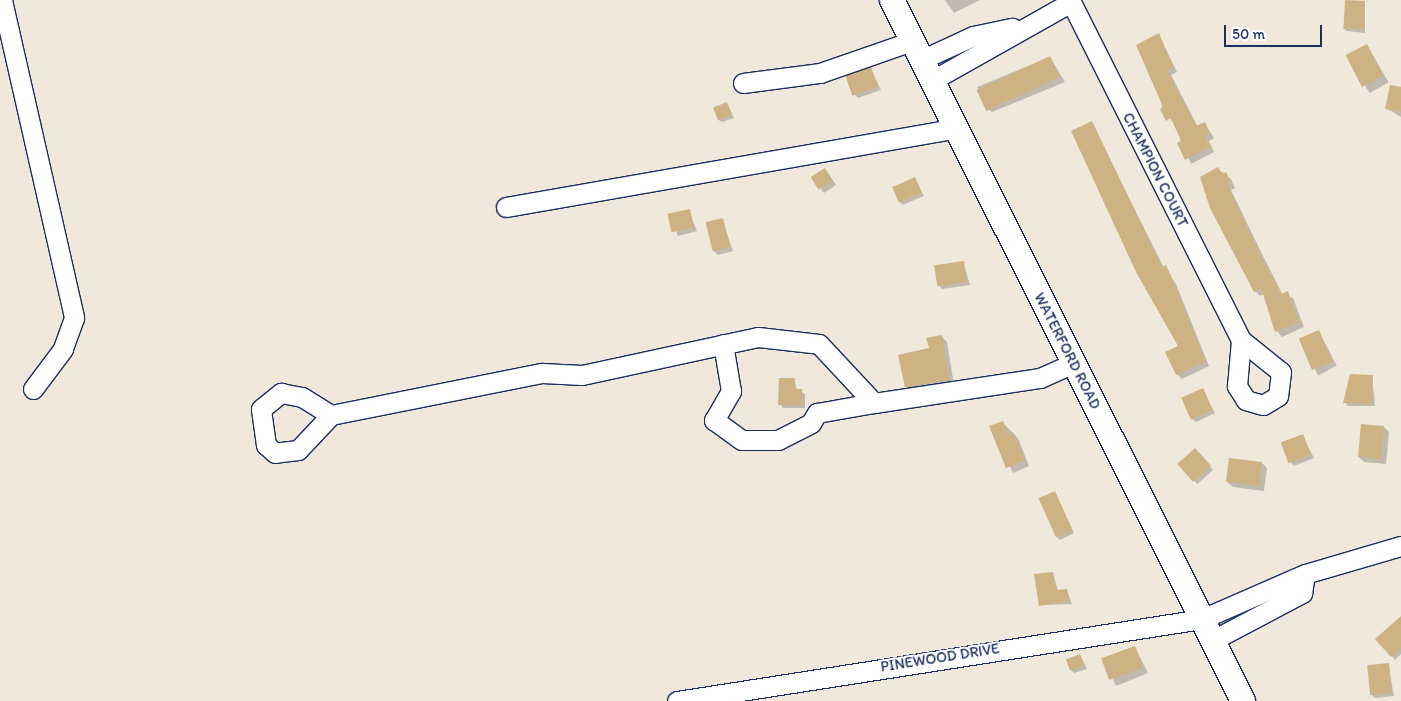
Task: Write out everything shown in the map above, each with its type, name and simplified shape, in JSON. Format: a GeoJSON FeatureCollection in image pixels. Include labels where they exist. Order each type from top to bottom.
{"type":"FeatureCollection","features":[{"type":"Feature","properties":{"kind":"main road","name":"WATERFORD ROAD"},"geometry":{"type":"LineString","coordinates":[[892,0],[1243,701]]}},
{"type":"Feature","properties":{"kind":"street"},"geometry":{"type":"LineString","coordinates":[[743,83],[921,61],[973,36],[1020,27],[1071,1]]}},
{"type":"Feature","properties":{"kind":"street","name":"CHAMPION COURT"},"geometry":{"type":"LineString","coordinates":[[1071,1],[1241,340]]}},
{"type":"Feature","properties":{"kind":"street"},"geometry":{"type":"LineString","coordinates":[[3,3],[74,318],[63,349],[33,389]]}},
{"type":"Feature","properties":{"kind":"street"},"geometry":{"type":"LineString","coordinates":[[506,207],[955,129]]}},
{"type":"Feature","properties":{"kind":"street"},"geometry":{"type":"LineString","coordinates":[[331,415],[542,374],[582,375],[758,337],[819,344],[874,403]]}},
{"type":"Feature","properties":{"kind":"street"},"geometry":{"type":"LineString","coordinates":[[723,344],[731,390],[714,420],[742,440],[778,440],[806,426],[817,413],[1040,378],[1073,363]]}},
{"type":"Feature","properties":{"kind":"street","name":"PINEWOOD DRIVE"},"geometry":{"type":"LineString","coordinates":[[677,701],[1202,619],[1305,574],[1401,546]]}},
{"type":"Feature","properties":{"kind":"street"},"geometry":{"type":"LineString","coordinates":[[1213,640],[1302,593],[1305,574]]}},
{"type":"Feature","properties":{"kind":"building"},"geometry":{"type":"Polygon","coordinates":[[[1345,0],[1365,1],[1364,29],[1344,28],[1345,0]]]}},
{"type":"Feature","properties":{"kind":"building"},"geometry":{"type":"Polygon","coordinates":[[[1159,33],[1173,67],[1167,70],[1196,126],[1205,122],[1210,133],[1205,136],[1210,147],[1185,160],[1177,143],[1181,141],[1171,118],[1166,121],[1160,109],[1163,107],[1136,45],[1159,33]]]}},
{"type":"Feature","properties":{"kind":"building"},"geometry":{"type":"Polygon","coordinates":[[[1367,44],[1383,76],[1362,87],[1346,55],[1367,44]]]}},
{"type":"Feature","properties":{"kind":"building"},"geometry":{"type":"Polygon","coordinates":[[[1050,56],[1060,77],[986,111],[977,90],[1050,56]]]}},
{"type":"Feature","properties":{"kind":"building"},"geometry":{"type":"Polygon","coordinates":[[[871,67],[878,87],[852,96],[845,76],[871,67]]]}},
{"type":"Feature","properties":{"kind":"building"},"geometry":{"type":"Polygon","coordinates":[[[1390,85],[1401,87],[1401,112],[1385,109],[1390,85]]]}},
{"type":"Feature","properties":{"kind":"building"},"geometry":{"type":"Polygon","coordinates":[[[727,102],[732,115],[718,120],[713,107],[727,102]]]}},
{"type":"Feature","properties":{"kind":"building"},"geometry":{"type":"Polygon","coordinates":[[[1092,121],[1162,267],[1166,265],[1205,361],[1176,375],[1165,352],[1178,346],[1136,272],[1071,131],[1092,121]]]}},
{"type":"Feature","properties":{"kind":"building"},"geometry":{"type":"Polygon","coordinates":[[[1218,167],[1222,174],[1226,172],[1231,182],[1227,184],[1259,252],[1281,294],[1288,291],[1299,322],[1275,332],[1261,288],[1254,292],[1210,208],[1200,177],[1218,167]]]}},
{"type":"Feature","properties":{"kind":"building"},"geometry":{"type":"Polygon","coordinates":[[[825,168],[833,181],[819,190],[811,177],[825,168]]]}},
{"type":"Feature","properties":{"kind":"building"},"geometry":{"type":"Polygon","coordinates":[[[915,177],[922,193],[899,203],[892,187],[915,177]]]}},
{"type":"Feature","properties":{"kind":"building"},"geometry":{"type":"Polygon","coordinates":[[[690,209],[694,228],[671,232],[668,214],[690,209]]]}},
{"type":"Feature","properties":{"kind":"building"},"geometry":{"type":"Polygon","coordinates":[[[723,218],[730,247],[713,251],[706,222],[723,218]]]}},
{"type":"Feature","properties":{"kind":"building"},"geometry":{"type":"Polygon","coordinates":[[[964,261],[967,282],[937,286],[934,265],[964,261]]]}},
{"type":"Feature","properties":{"kind":"building"},"geometry":{"type":"Polygon","coordinates":[[[1319,330],[1332,361],[1312,370],[1299,339],[1319,330]]]}},
{"type":"Feature","properties":{"kind":"building"},"geometry":{"type":"Polygon","coordinates":[[[942,335],[949,380],[905,387],[898,355],[929,348],[926,338],[942,335]]]}},
{"type":"Feature","properties":{"kind":"building"},"geometry":{"type":"Polygon","coordinates":[[[1350,374],[1373,375],[1372,404],[1343,403],[1350,374]]]}},
{"type":"Feature","properties":{"kind":"building"},"geometry":{"type":"Polygon","coordinates":[[[779,378],[795,378],[795,389],[802,389],[802,405],[778,405],[779,378]]]}},
{"type":"Feature","properties":{"kind":"building"},"geometry":{"type":"Polygon","coordinates":[[[1203,388],[1213,410],[1191,420],[1181,398],[1203,388]]]}},
{"type":"Feature","properties":{"kind":"building"},"geometry":{"type":"Polygon","coordinates":[[[1003,421],[1008,434],[1013,432],[1025,461],[1006,468],[989,426],[1003,421]]]}},
{"type":"Feature","properties":{"kind":"building"},"geometry":{"type":"Polygon","coordinates":[[[1361,424],[1384,426],[1381,459],[1358,457],[1361,424]]]}},
{"type":"Feature","properties":{"kind":"building"},"geometry":{"type":"Polygon","coordinates":[[[1303,434],[1311,455],[1288,463],[1281,443],[1303,434]]]}},
{"type":"Feature","properties":{"kind":"building"},"geometry":{"type":"Polygon","coordinates":[[[1195,448],[1211,466],[1193,482],[1177,464],[1195,448]]]}},
{"type":"Feature","properties":{"kind":"building"},"geometry":{"type":"Polygon","coordinates":[[[1229,458],[1262,462],[1259,486],[1226,482],[1229,458]]]}},
{"type":"Feature","properties":{"kind":"building"},"geometry":{"type":"Polygon","coordinates":[[[1055,491],[1072,530],[1056,538],[1039,498],[1055,491]]]}},
{"type":"Feature","properties":{"kind":"building"},"geometry":{"type":"Polygon","coordinates":[[[1053,572],[1056,590],[1067,589],[1069,601],[1039,606],[1034,574],[1053,572]]]}},
{"type":"Feature","properties":{"kind":"building"},"geometry":{"type":"Polygon","coordinates":[[[1401,616],[1401,648],[1391,657],[1375,639],[1401,616]]]}},
{"type":"Feature","properties":{"kind":"building"},"geometry":{"type":"Polygon","coordinates":[[[1135,646],[1143,668],[1109,680],[1101,658],[1135,646]]]}},
{"type":"Feature","properties":{"kind":"building"},"geometry":{"type":"Polygon","coordinates":[[[1080,654],[1084,665],[1070,670],[1066,659],[1080,654]]]}},
{"type":"Feature","properties":{"kind":"building"},"geometry":{"type":"Polygon","coordinates":[[[1389,663],[1392,693],[1370,695],[1367,665],[1389,663]]]}}]}
